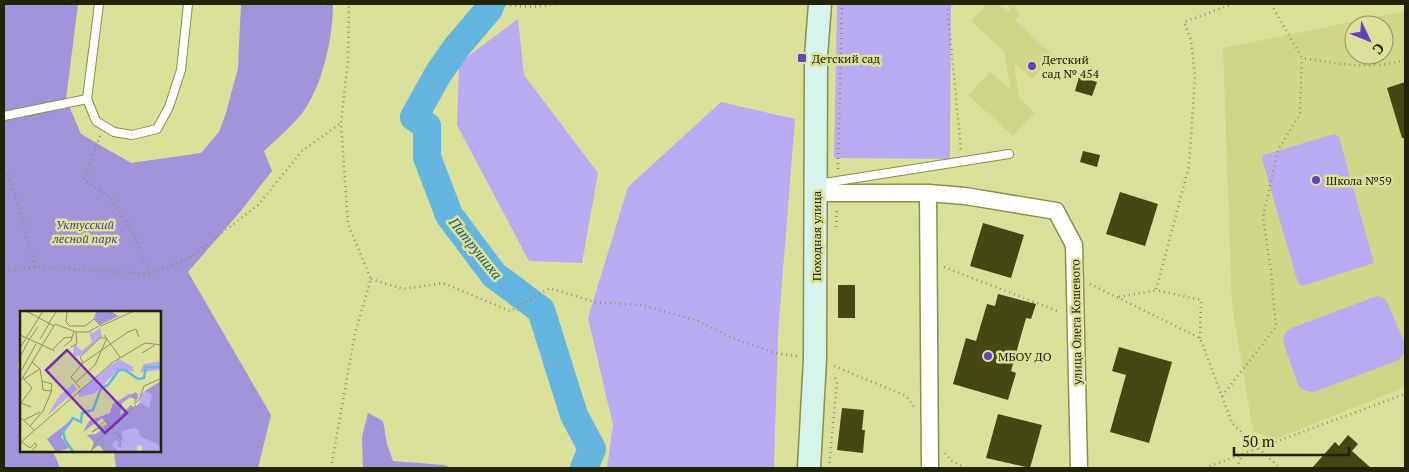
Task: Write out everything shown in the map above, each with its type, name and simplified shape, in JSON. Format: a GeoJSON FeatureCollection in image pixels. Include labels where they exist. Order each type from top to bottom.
{"type":"FeatureCollection","features":[{"type":"Feature","properties":{"kind":"main road","name":"Походная улица"},"geometry":{"type":"LineString","coordinates":[[809,468],[815,359],[816,56],[820,4]]}},
{"type":"Feature","properties":{"kind":"street","name":"улица Олега Кошевого"},"geometry":{"type":"LineString","coordinates":[[816,189],[965,196],[1056,211],[1074,245],[1079,468]]}},
{"type":"Feature","properties":{"kind":"street"},"geometry":{"type":"LineString","coordinates":[[928,193],[930,468]]}},
{"type":"Feature","properties":{"kind":"lane"},"geometry":{"type":"LineString","coordinates":[[99,4],[87,99],[96,120],[114,132],[132,135],[157,129],[169,107],[181,70],[188,4]]}},
{"type":"Feature","properties":{"kind":"lane"},"geometry":{"type":"LineString","coordinates":[[4,116],[87,99]]}},
{"type":"Feature","properties":{"kind":"lane"},"geometry":{"type":"LineString","coordinates":[[816,189],[1008,154]]}},
{"type":"Feature","properties":{"kind":"path"},"geometry":{"type":"LineString","coordinates":[[331,468],[355,333],[371,279],[348,224],[341,123],[348,59],[349,4]]}},
{"type":"Feature","properties":{"kind":"path"},"geometry":{"type":"LineString","coordinates":[[505,4],[531,7],[561,4]]}},
{"type":"Feature","properties":{"kind":"path"},"geometry":{"type":"LineString","coordinates":[[947,4],[962,161]]}},
{"type":"Feature","properties":{"kind":"path"},"geometry":{"type":"LineString","coordinates":[[1156,290],[1189,166],[1195,77],[1191,40],[1184,22],[1233,4]]}},
{"type":"Feature","properties":{"kind":"path"},"geometry":{"type":"LineString","coordinates":[[1222,396],[1276,327],[1271,271],[1263,217],[1278,150],[1300,114],[1302,58],[1271,4]]}},
{"type":"Feature","properties":{"kind":"path"},"geometry":{"type":"LineString","coordinates":[[1302,58],[1352,66],[1386,65],[1405,60]]}},
{"type":"Feature","properties":{"kind":"path"},"geometry":{"type":"LineString","coordinates":[[4,271],[36,267],[150,274],[190,258],[258,205],[302,151],[341,123]]}},
{"type":"Feature","properties":{"kind":"path"},"geometry":{"type":"LineString","coordinates":[[104,125],[84,180],[110,198],[134,233],[150,274]]}},
{"type":"Feature","properties":{"kind":"path"},"geometry":{"type":"LineString","coordinates":[[4,170],[11,182],[36,267]]}},
{"type":"Feature","properties":{"kind":"path"},"geometry":{"type":"LineString","coordinates":[[928,261],[1076,318]]}},
{"type":"Feature","properties":{"kind":"path"},"geometry":{"type":"LineString","coordinates":[[1075,276],[1200,338]]}},
{"type":"Feature","properties":{"kind":"path"},"geometry":{"type":"LineString","coordinates":[[371,279],[403,288],[443,283],[510,311],[550,288],[594,302],[642,305],[698,321],[735,339],[775,353],[815,359],[906,396],[952,461],[966,468]]}},
{"type":"Feature","properties":{"kind":"path"},"geometry":{"type":"LineString","coordinates":[[1118,297],[1156,290],[1200,300],[1200,338],[1232,422],[1280,468]]}},
{"type":"Feature","properties":{"kind":"path"},"geometry":{"type":"LineString","coordinates":[[1207,468],[1405,394]]}},
{"type":"Feature","properties":{"kind":"path"},"geometry":{"type":"LineString","coordinates":[[1236,468],[1243,454]]}},
{"type":"Feature","properties":{"kind":"shaded area"},"geometry":{"type":"Polygon","coordinates":[[[837,4],[951,4],[950,159],[834,158],[837,4]]]}},
{"type":"Feature","properties":{"kind":"shaded area","name":"Детский сад № 454"},"geometry":{"type":"Polygon","coordinates":[[[987,4],[998,4],[1008,12],[1010,10],[1008,4],[1015,4],[1019,16],[1015,20],[1054,56],[1032,79],[1014,62],[1019,98],[1035,113],[1013,136],[968,95],[990,72],[1011,90],[1004,52],[971,21],[987,4]]]}},
{"type":"Feature","properties":{"kind":"shaded area","name":"Школа №59"},"geometry":{"type":"Polygon","coordinates":[[[1405,11],[1405,387],[1273,440],[1253,431],[1232,305],[1223,48],[1344,23],[1344,65],[1394,65],[1394,15],[1385,15],[1405,11]]]}},
{"type":"Feature","properties":{"kind":"shaded area"},"geometry":{"type":"Polygon","coordinates":[[[518,19],[524,75],[598,173],[582,263],[529,261],[457,125],[459,63],[518,19]]]}},
{"type":"Feature","properties":{"kind":"shaded area"},"geometry":{"type":"Polygon","coordinates":[[[721,102],[795,119],[778,333],[774,468],[607,468],[613,425],[588,318],[628,187],[721,102]]]}},
{"type":"Feature","properties":{"kind":"shaded area"},"geometry":{"type":"Polygon","coordinates":[[[1334,134],[1339,137],[1374,263],[1302,286],[1298,283],[1262,159],[1264,155],[1334,134]]]}},
{"type":"Feature","properties":{"kind":"shaded area"},"geometry":{"type":"Polygon","coordinates":[[[1377,296],[1385,299],[1405,344],[1404,353],[1399,360],[1314,392],[1306,391],[1299,387],[1283,342],[1284,335],[1289,329],[1377,296]]]}},
{"type":"Feature","properties":{"kind":"green space","name":"Уктусский лесной парк"},"geometry":{"type":"Polygon","coordinates":[[[4,4],[78,4],[66,99],[81,134],[131,163],[201,153],[219,132],[238,68],[241,4],[333,4],[333,17],[326,60],[310,101],[299,117],[264,151],[272,171],[240,212],[188,272],[271,415],[258,468],[116,468],[114,452],[161,452],[161,311],[20,311],[20,353],[18,366],[20,371],[20,452],[53,452],[60,468],[4,468],[4,4]]]}},
{"type":"Feature","properties":{"kind":"green space"},"geometry":{"type":"Polygon","coordinates":[[[368,413],[383,421],[387,444],[393,461],[444,465],[453,468],[363,468],[362,437],[368,413]]]}},
{"type":"Feature","properties":{"kind":"building"},"geometry":{"type":"Polygon","coordinates":[[[1079,77],[1097,82],[1092,96],[1075,91],[1079,77]]]}},
{"type":"Feature","properties":{"kind":"building"},"geometry":{"type":"Polygon","coordinates":[[[1405,82],[1405,138],[1402,138],[1387,88],[1405,82]]]}},
{"type":"Feature","properties":{"kind":"building"},"geometry":{"type":"Polygon","coordinates":[[[1083,151],[1100,155],[1097,167],[1080,162],[1083,151]]]}},
{"type":"Feature","properties":{"kind":"building"},"geometry":{"type":"Polygon","coordinates":[[[1120,192],[1158,204],[1145,246],[1106,234],[1120,192]]]}},
{"type":"Feature","properties":{"kind":"building"},"geometry":{"type":"Polygon","coordinates":[[[983,223],[1024,235],[1011,278],[970,266],[983,223]]]}},
{"type":"Feature","properties":{"kind":"building"},"geometry":{"type":"Polygon","coordinates":[[[838,285],[855,285],[855,318],[838,318],[838,285]]]}},
{"type":"Feature","properties":{"kind":"building","name":"МБОУ ДО"},"geometry":{"type":"Polygon","coordinates":[[[998,294],[1036,304],[1031,319],[1026,318],[1011,371],[1016,373],[1008,400],[953,384],[966,338],[976,341],[987,304],[995,306],[998,294]]]}},
{"type":"Feature","properties":{"kind":"building"},"geometry":{"type":"Polygon","coordinates":[[[1119,347],[1172,362],[1149,443],[1110,432],[1126,375],[1112,371],[1119,347]]]}},
{"type":"Feature","properties":{"kind":"building"},"geometry":{"type":"Polygon","coordinates":[[[842,408],[864,410],[862,430],[865,430],[863,453],[837,450],[842,408]]]}},
{"type":"Feature","properties":{"kind":"building"},"geometry":{"type":"Polygon","coordinates":[[[998,414],[1042,425],[1030,468],[986,458],[998,414]]]}},
{"type":"Feature","properties":{"kind":"building"},"geometry":{"type":"Polygon","coordinates":[[[1348,435],[1358,444],[1352,451],[1371,468],[1312,468],[1335,442],[1339,446],[1348,435]]]}},
{"type":"Feature","properties":{"kind":"waterway","name":"Патрушиха"},"geometry":{"type":"LineString","coordinates":[[491,4],[438,74],[414,117],[427,126],[427,157],[449,215],[494,275],[541,310],[574,415],[592,449],[584,468]]}},
{"type":"Feature","properties":{"kind":"place","name":"Детский сад"},"geometry":{"type":"Point","coordinates":[802,58]}},
{"type":"Feature","properties":{"kind":"place","name":"Детский сад № 454"},"geometry":{"type":"Point","coordinates":[1032,66]}},
{"type":"Feature","properties":{"kind":"place","name":"Школа №59"},"geometry":{"type":"Point","coordinates":[1316,180]}},
{"type":"Feature","properties":{"kind":"place","name":"МБОУ ДО"},"geometry":{"type":"Point","coordinates":[988,356]}}]}
